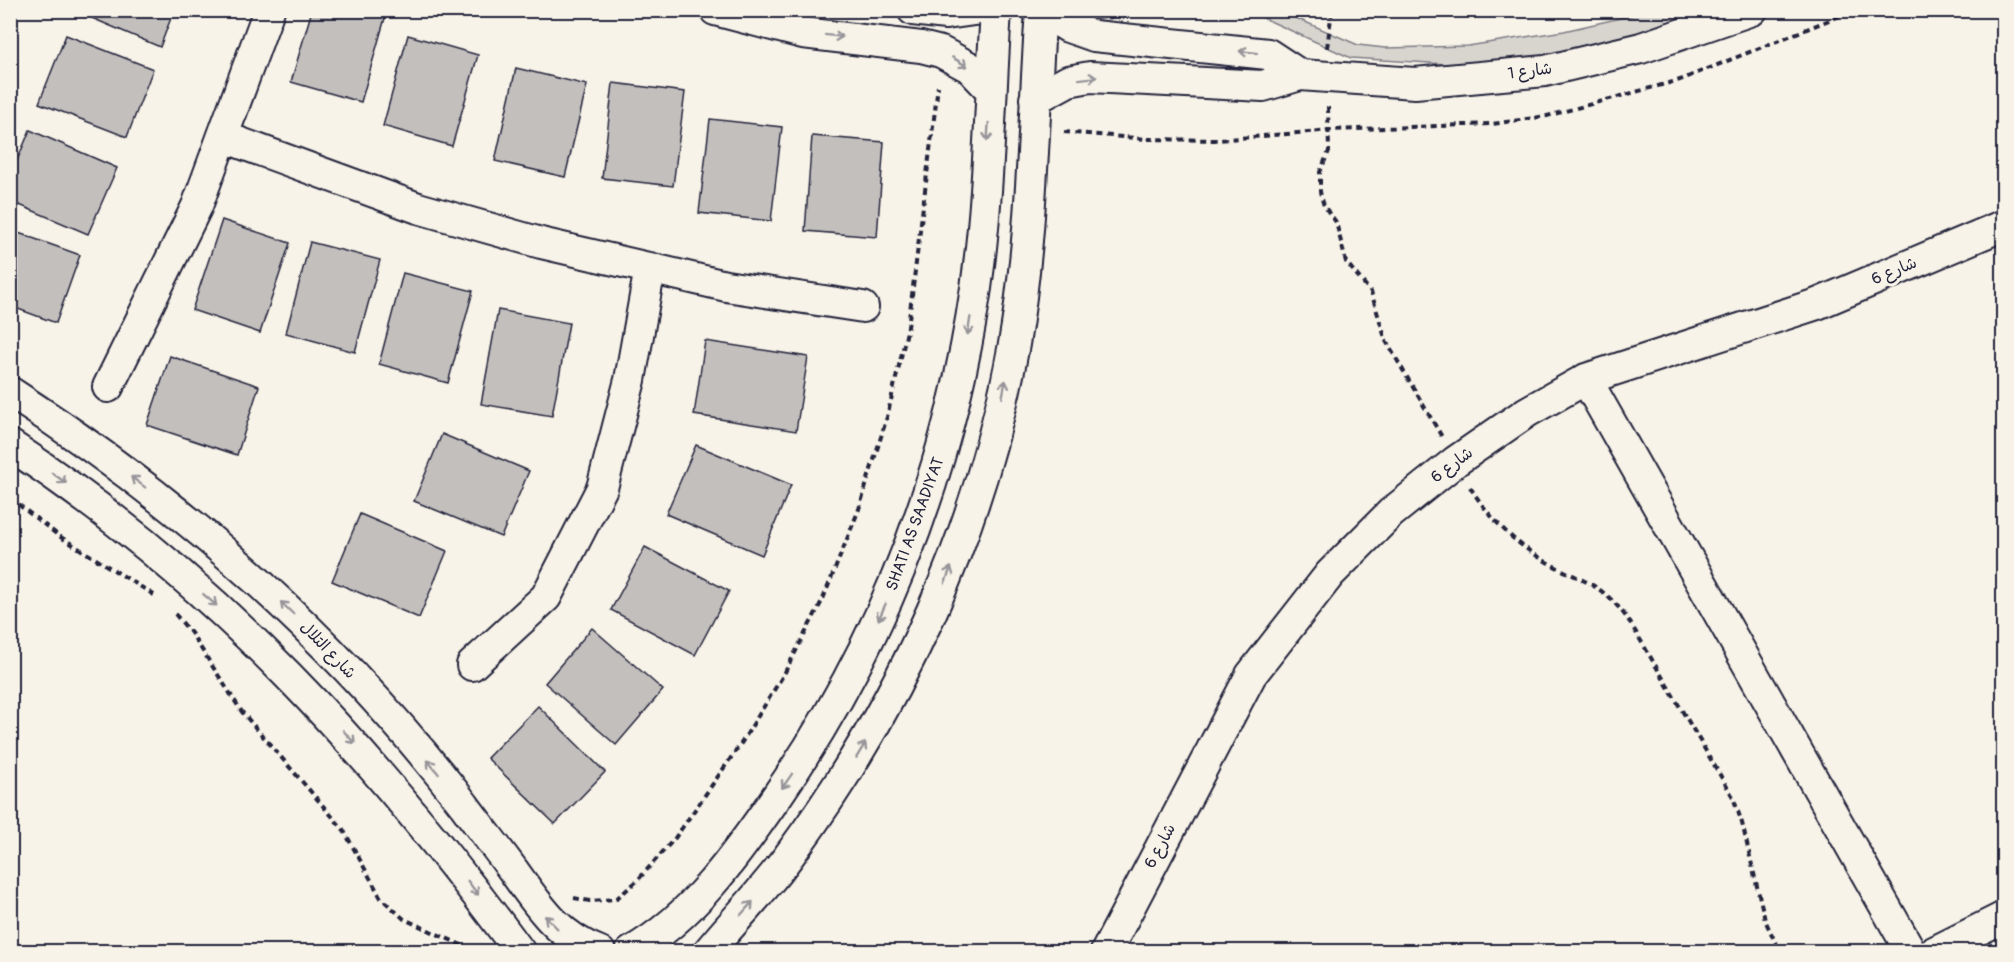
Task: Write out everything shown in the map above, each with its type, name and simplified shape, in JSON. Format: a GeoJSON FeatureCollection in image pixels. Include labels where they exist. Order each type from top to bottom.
{"type":"FeatureCollection","features":[{"type":"Feature","properties":{"kind":"street"},"geometry":{"type":"LineString","coordinates":[[108,387],[197,206],[269,10]]}},
{"type":"Feature","properties":{"kind":"street"},"geometry":{"type":"LineString","coordinates":[[716,10],[805,22],[921,47],[956,58],[969,67],[991,90]]}},
{"type":"Feature","properties":{"kind":"street"},"geometry":{"type":"LineString","coordinates":[[921,47],[919,12],[946,14],[974,10]]}},
{"type":"Feature","properties":{"kind":"street","name":"SHATI AS SAADIYAT"},"geometry":{"type":"LineString","coordinates":[[631,951],[662,932],[690,906],[762,817],[804,757],[842,694],[904,562],[949,426],[976,286],[996,10]]}},
{"type":"Feature","properties":{"kind":"street"},"geometry":{"type":"LineString","coordinates":[[708,951],[789,855],[843,778],[891,698],[944,584],[985,466],[1014,344],[1029,219],[1041,10]]}},
{"type":"Feature","properties":{"kind":"street","name":"شارع 1"},"geometry":{"type":"LineString","coordinates":[[1041,10],[1068,27],[1094,36],[1268,54],[1312,76]]}},
{"type":"Feature","properties":{"kind":"street","name":"شارع 1"},"geometry":{"type":"LineString","coordinates":[[1035,99],[1068,81],[1090,76],[1263,86],[1312,76],[1415,83],[1545,71],[1641,48],[1752,10]]}},
{"type":"Feature","properties":{"kind":"street"},"geometry":{"type":"LineString","coordinates":[[224,136],[418,208],[541,243],[726,286],[863,307]]}},
{"type":"Feature","properties":{"kind":"street","name":"شارع 6"},"geometry":{"type":"LineString","coordinates":[[1106,951],[1251,675],[1330,574],[1391,513],[1456,460],[1527,412],[1586,379],[1817,304],[2004,225]]}},
{"type":"Feature","properties":{"kind":"street"},"geometry":{"type":"LineString","coordinates":[[472,665],[546,597],[602,488],[630,380],[650,268]]}},
{"type":"Feature","properties":{"kind":"street"},"geometry":{"type":"LineString","coordinates":[[1586,379],[1911,951]]}},
{"type":"Feature","properties":{"kind":"street","name":"شارع التلال"},"geometry":{"type":"LineString","coordinates":[[10,392],[104,455],[160,498],[267,590],[334,656],[413,742],[501,853],[544,914],[570,939],[600,951]]}},
{"type":"Feature","properties":{"kind":"street"},"geometry":{"type":"LineString","coordinates":[[10,445],[134,535],[229,617],[279,664],[388,781],[520,951]]}},
{"type":"Feature","properties":{"kind":"street"},"geometry":{"type":"LineString","coordinates":[[1934,951],[2004,918]]}},
{"type":"Feature","properties":{"kind":"street"},"geometry":{"type":"LineString","coordinates":[[612,951],[623,951]]}},
{"type":"Feature","properties":{"kind":"path"},"geometry":{"type":"LineString","coordinates":[[1332,10],[1312,76],[1330,130],[1329,151],[1320,172],[1320,192],[1324,206],[1336,222],[1346,262],[1371,292],[1377,305],[1386,341],[1483,508],[1499,525],[1535,555],[1598,587],[1616,602],[1631,624],[1732,798],[1745,832],[1765,920],[1780,951]]}},
{"type":"Feature","properties":{"kind":"path"},"geometry":{"type":"LineString","coordinates":[[1061,143],[1061,132],[1148,139],[1218,140],[1330,130],[1492,124],[1546,116],[1680,80],[1854,10]]}},
{"type":"Feature","properties":{"kind":"path"},"geometry":{"type":"LineString","coordinates":[[10,498],[59,536],[159,598]]}},
{"type":"Feature","properties":{"kind":"path"},"geometry":{"type":"LineString","coordinates":[[171,609],[191,633],[242,712],[343,829],[364,873],[381,898],[404,919],[477,951]]}},
{"type":"Feature","properties":{"kind":"shaded area"},"geometry":{"type":"Polygon","coordinates":[[[1095,11],[1121,11],[1106,22],[1094,22],[1095,11]]]}},
{"type":"Feature","properties":{"kind":"shaded area"},"geometry":{"type":"Polygon","coordinates":[[[1205,11],[1280,11],[1358,45],[1385,48],[1468,46],[1564,31],[1651,11],[1706,11],[1612,41],[1518,60],[1462,65],[1351,58],[1259,16],[1205,11]]]}},
{"type":"Feature","properties":{"kind":"building"},"geometry":{"type":"Polygon","coordinates":[[[73,10],[174,10],[160,47],[73,10]]]}},
{"type":"Feature","properties":{"kind":"building"},"geometry":{"type":"Polygon","coordinates":[[[312,10],[387,11],[361,102],[291,82],[312,10]]]}},
{"type":"Feature","properties":{"kind":"building"},"geometry":{"type":"Polygon","coordinates":[[[66,35],[153,69],[127,137],[39,103],[66,35]]]}},
{"type":"Feature","properties":{"kind":"building"},"geometry":{"type":"Polygon","coordinates":[[[408,35],[478,55],[452,146],[383,126],[408,35]]]}},
{"type":"Feature","properties":{"kind":"building"},"geometry":{"type":"Polygon","coordinates":[[[516,68],[587,85],[565,177],[495,161],[516,68]]]}},
{"type":"Feature","properties":{"kind":"building"},"geometry":{"type":"Polygon","coordinates":[[[613,83],[685,92],[673,186],[602,178],[613,83]]]}},
{"type":"Feature","properties":{"kind":"building"},"geometry":{"type":"Polygon","coordinates":[[[710,119],[782,127],[771,221],[699,213],[710,119]]]}},
{"type":"Feature","properties":{"kind":"building"},"geometry":{"type":"Polygon","coordinates":[[[30,130],[117,168],[88,234],[10,201],[10,177],[30,130]]]}},
{"type":"Feature","properties":{"kind":"building"},"geometry":{"type":"Polygon","coordinates":[[[812,136],[884,142],[877,237],[805,231],[812,136]]]}},
{"type":"Feature","properties":{"kind":"building"},"geometry":{"type":"Polygon","coordinates":[[[222,220],[290,243],[260,333],[192,310],[222,220]]]}},
{"type":"Feature","properties":{"kind":"building"},"geometry":{"type":"Polygon","coordinates":[[[10,230],[80,255],[56,323],[10,306],[10,230]]]}},
{"type":"Feature","properties":{"kind":"building"},"geometry":{"type":"Polygon","coordinates":[[[310,242],[380,260],[355,352],[286,333],[310,242]]]}},
{"type":"Feature","properties":{"kind":"building"},"geometry":{"type":"Polygon","coordinates":[[[403,273],[473,291],[448,383],[379,364],[403,273]]]}},
{"type":"Feature","properties":{"kind":"building"},"geometry":{"type":"Polygon","coordinates":[[[498,310],[569,323],[552,416],[481,404],[498,310]]]}},
{"type":"Feature","properties":{"kind":"building"},"geometry":{"type":"Polygon","coordinates":[[[705,341],[808,357],[796,431],[694,415],[705,341]]]}},
{"type":"Feature","properties":{"kind":"building"},"geometry":{"type":"Polygon","coordinates":[[[170,356],[259,386],[237,455],[147,425],[170,356]]]}},
{"type":"Feature","properties":{"kind":"building"},"geometry":{"type":"Polygon","coordinates":[[[442,434],[529,471],[501,537],[414,501],[442,434]]]}},
{"type":"Feature","properties":{"kind":"building"},"geometry":{"type":"Polygon","coordinates":[[[696,445],[791,485],[762,555],[666,514],[696,445]]]}},
{"type":"Feature","properties":{"kind":"building"},"geometry":{"type":"Polygon","coordinates":[[[360,514],[447,551],[419,618],[332,581],[360,514]]]}},
{"type":"Feature","properties":{"kind":"building"},"geometry":{"type":"Polygon","coordinates":[[[645,547],[729,591],[695,655],[611,610],[645,547]]]}},
{"type":"Feature","properties":{"kind":"building"},"geometry":{"type":"Polygon","coordinates":[[[592,628],[663,690],[616,745],[545,683],[592,628]]]}},
{"type":"Feature","properties":{"kind":"building"},"geometry":{"type":"Polygon","coordinates":[[[538,706],[605,772],[555,824],[487,758],[538,706]]]}}]}
